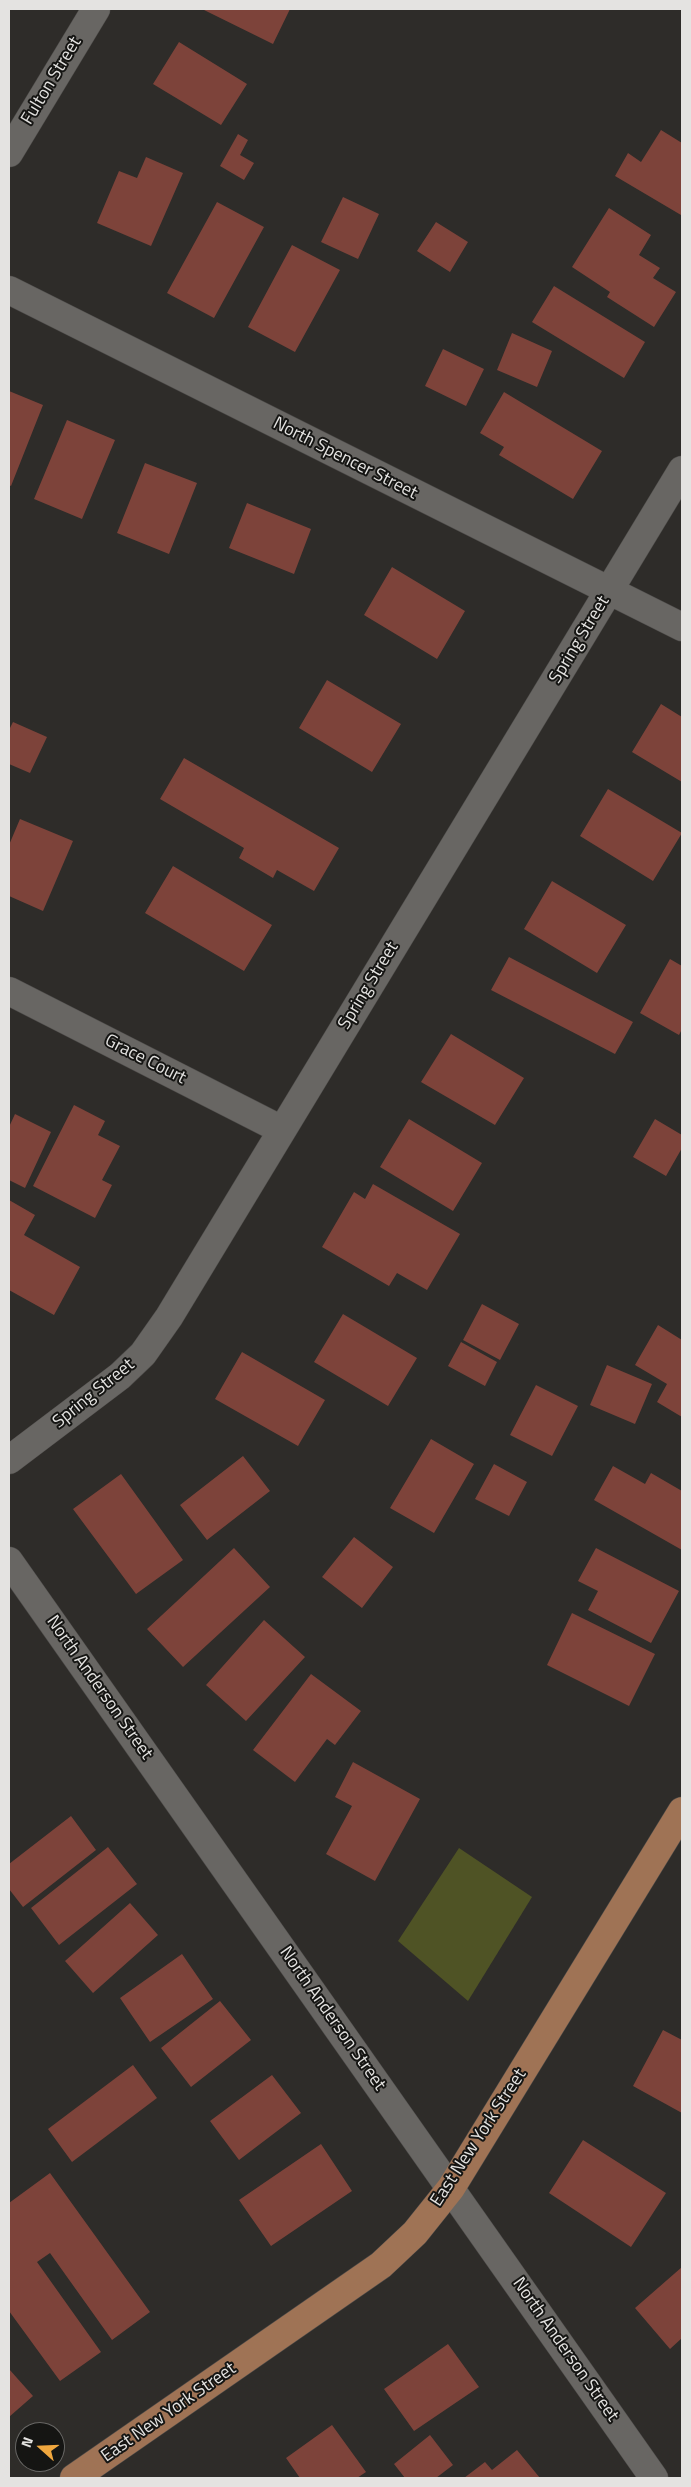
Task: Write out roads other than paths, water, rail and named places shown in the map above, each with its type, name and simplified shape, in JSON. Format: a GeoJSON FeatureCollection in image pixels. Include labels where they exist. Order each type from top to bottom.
{"type":"FeatureCollection","features":[{"type":"Feature","properties":{"kind":"main road","name":"East New York Street"},"geometry":{"type":"LineString","coordinates":[[74,2478],[381,2265],[415,2233],[451,2188],[682,1811]]}},
{"type":"Feature","properties":{"kind":"street","name":"Fulton Street"},"geometry":{"type":"LineString","coordinates":[[9,153],[96,9]]}},
{"type":"Feature","properties":{"kind":"street","name":"North Spencer Street"},"geometry":{"type":"LineString","coordinates":[[9,290],[682,627]]}},
{"type":"Feature","properties":{"kind":"street","name":"Spring Street"},"geometry":{"type":"LineString","coordinates":[[9,1460],[120,1376],[143,1354],[169,1317],[682,470]]}},
{"type":"Feature","properties":{"kind":"street","name":"Grace Court"},"geometry":{"type":"LineString","coordinates":[[9,991],[282,1130]]}},
{"type":"Feature","properties":{"kind":"street","name":"North Anderson Street"},"geometry":{"type":"LineString","coordinates":[[9,1561],[654,2478]]}}]}
